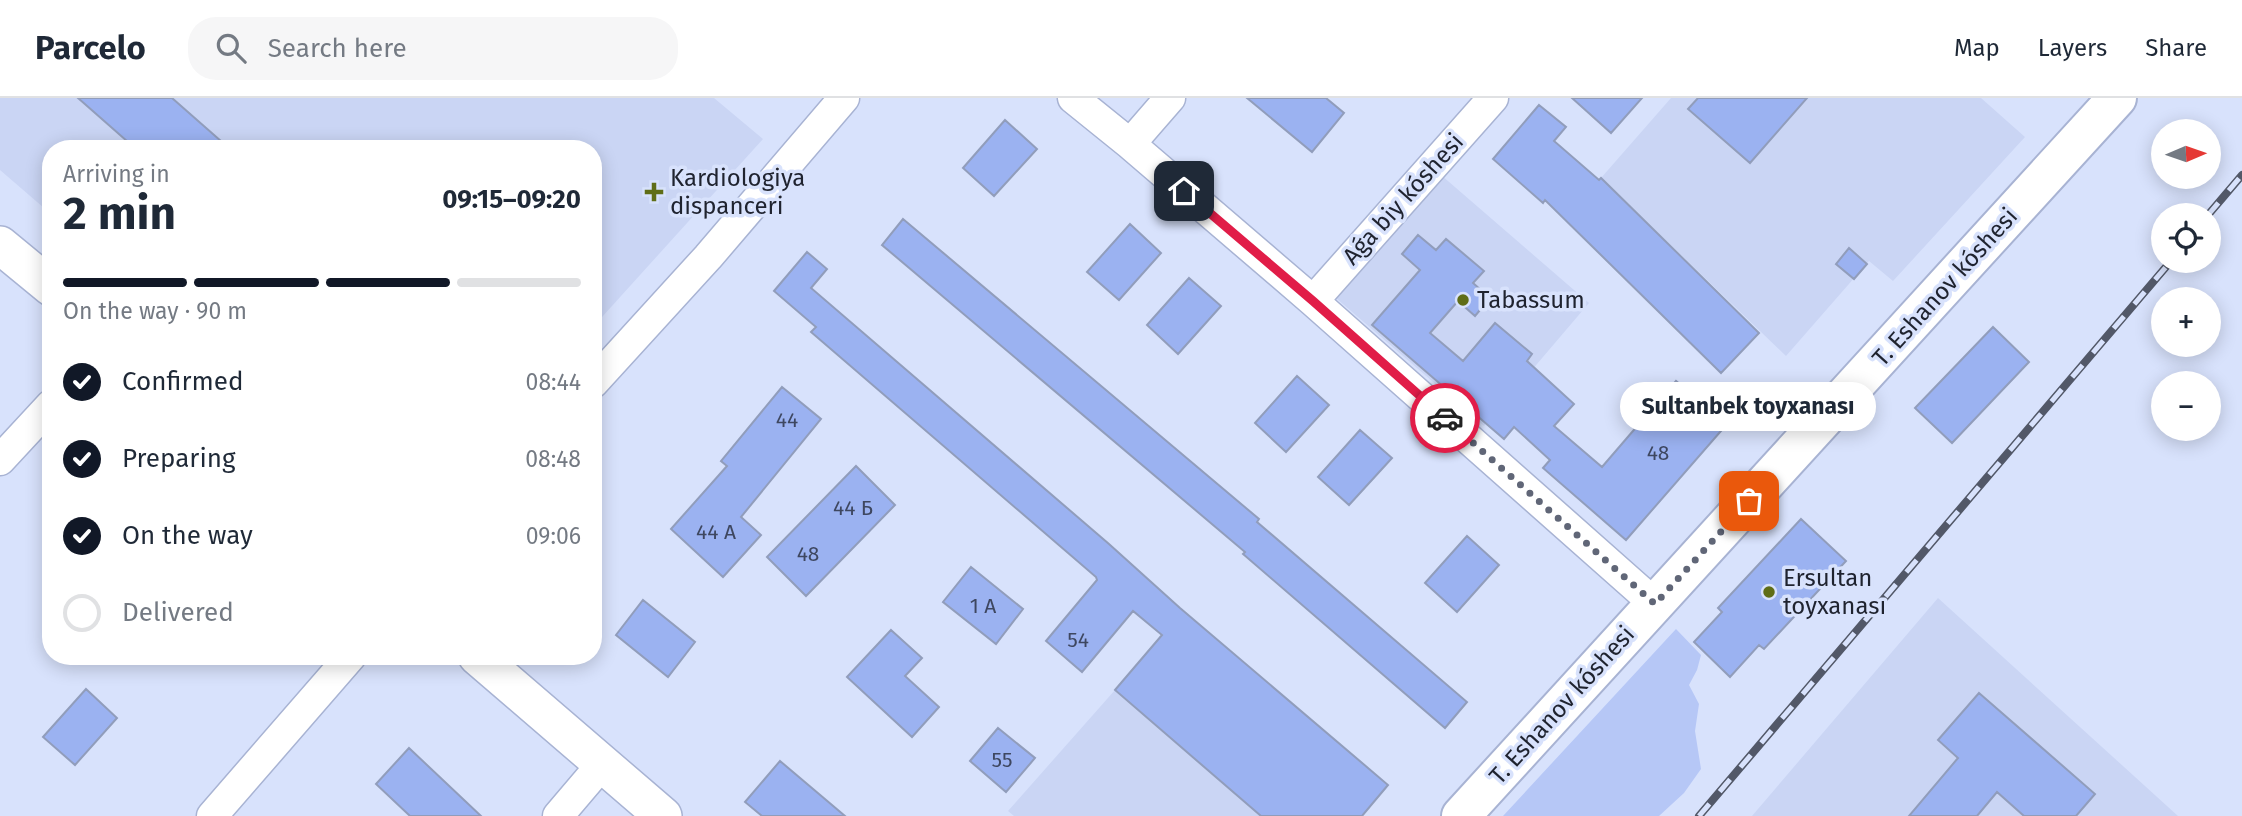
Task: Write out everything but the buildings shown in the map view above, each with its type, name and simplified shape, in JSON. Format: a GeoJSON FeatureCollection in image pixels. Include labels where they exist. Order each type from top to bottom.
{"type":"FeatureCollection","features":[{"type":"Feature","properties":{"kind":"main road","name":"T. Eshanov kóshesi"},"geometry":{"type":"LineString","coordinates":[[1461,816],[2118,98]]}},
{"type":"Feature","properties":{"kind":"street"},"geometry":{"type":"LineString","coordinates":[[602,373],[708,257],[844,98]]}},
{"type":"Feature","properties":{"kind":"street"},"geometry":{"type":"LineString","coordinates":[[1073,98],[1313,301],[1655,604]]}},
{"type":"Feature","properties":{"kind":"street"},"geometry":{"type":"LineString","coordinates":[[1130,144],[1170,98]]}},
{"type":"Feature","properties":{"kind":"street","name":"Aǵa biy kóshesi"},"geometry":{"type":"LineString","coordinates":[[1313,301],[1493,98]]}},
{"type":"Feature","properties":{"kind":"street"},"geometry":{"type":"LineString","coordinates":[[0,245],[42,280]]}},
{"type":"Feature","properties":{"kind":"street"},"geometry":{"type":"LineString","coordinates":[[0,460],[42,415]]}},
{"type":"Feature","properties":{"kind":"street"},"geometry":{"type":"LineString","coordinates":[[212,816],[343,665]]}},
{"type":"Feature","properties":{"kind":"street"},"geometry":{"type":"LineString","coordinates":[[488,665],[663,816]]}},
{"type":"Feature","properties":{"kind":"street"},"geometry":{"type":"LineString","coordinates":[[558,816],[603,764]]}},
{"type":"Feature","properties":{"kind":"shaded area","name":"Kardiologiya dispanceri"},"geometry":{"type":"Polygon","coordinates":[[[0,98],[714,98],[763,139],[602,317],[602,140],[42,140],[42,206],[0,170],[0,98]]]}},
{"type":"Feature","properties":{"kind":"shaded area"},"geometry":{"type":"Polygon","coordinates":[[[1671,98],[1981,98],[2025,137],[1893,281],[1869,261],[1786,356],[1601,178],[1671,98]]]}},
{"type":"Feature","properties":{"kind":"shaded area","name":"Tabassum"},"geometry":{"type":"Polygon","coordinates":[[[1441,175],[1589,303],[1484,426],[1336,298],[1441,175]]]}},
{"type":"Feature","properties":{"kind":"shaded area"},"geometry":{"type":"Polygon","coordinates":[[[1938,598],[2178,816],[1752,816],[1938,598]]]}},
{"type":"Feature","properties":{"kind":"shaded area"},"geometry":{"type":"Polygon","coordinates":[[[1676,629],[1701,655],[1689,685],[1699,704],[1695,731],[1701,769],[1684,793],[1659,816],[1503,816],[1676,629]]]}},
{"type":"Feature","properties":{"kind":"shaded area"},"geometry":{"type":"Polygon","coordinates":[[[1115,690],[1329,816],[1014,816],[1008,811],[1115,690]]]}},
{"type":"Feature","properties":{"kind":"railway"},"geometry":{"type":"LineString","coordinates":[[2218,203],[2242,175]]}},
{"type":"Feature","properties":{"kind":"railway"},"geometry":{"type":"LineString","coordinates":[[1699,816],[2161,273]]}},
{"type":"Feature","properties":{"kind":"way so far"},"geometry":{"type":"LineString","coordinates":[[1445,418],[1655,604],[1749,501]]}},
{"type":"Feature","properties":{"kind":"place","name":"Kardiologiya dispanceri"},"geometry":{"type":"Point","coordinates":[654,192]}},
{"type":"Feature","properties":{"kind":"place","name":"Tabassum"},"geometry":{"type":"Point","coordinates":[1463,300]}},
{"type":"Feature","properties":{"kind":"place","name":"Sultanbek toyxanası"},"geometry":{"type":"Point","coordinates":[1749,501]}},
{"type":"Feature","properties":{"kind":"place","name":"Ersultan toyxanası"},"geometry":{"type":"Point","coordinates":[1769,592]}},
{"type":"Feature","properties":{"kind":"route"},"geometry":{"type":"LineString","coordinates":[[1184,191],[1445,418]]}}]}
